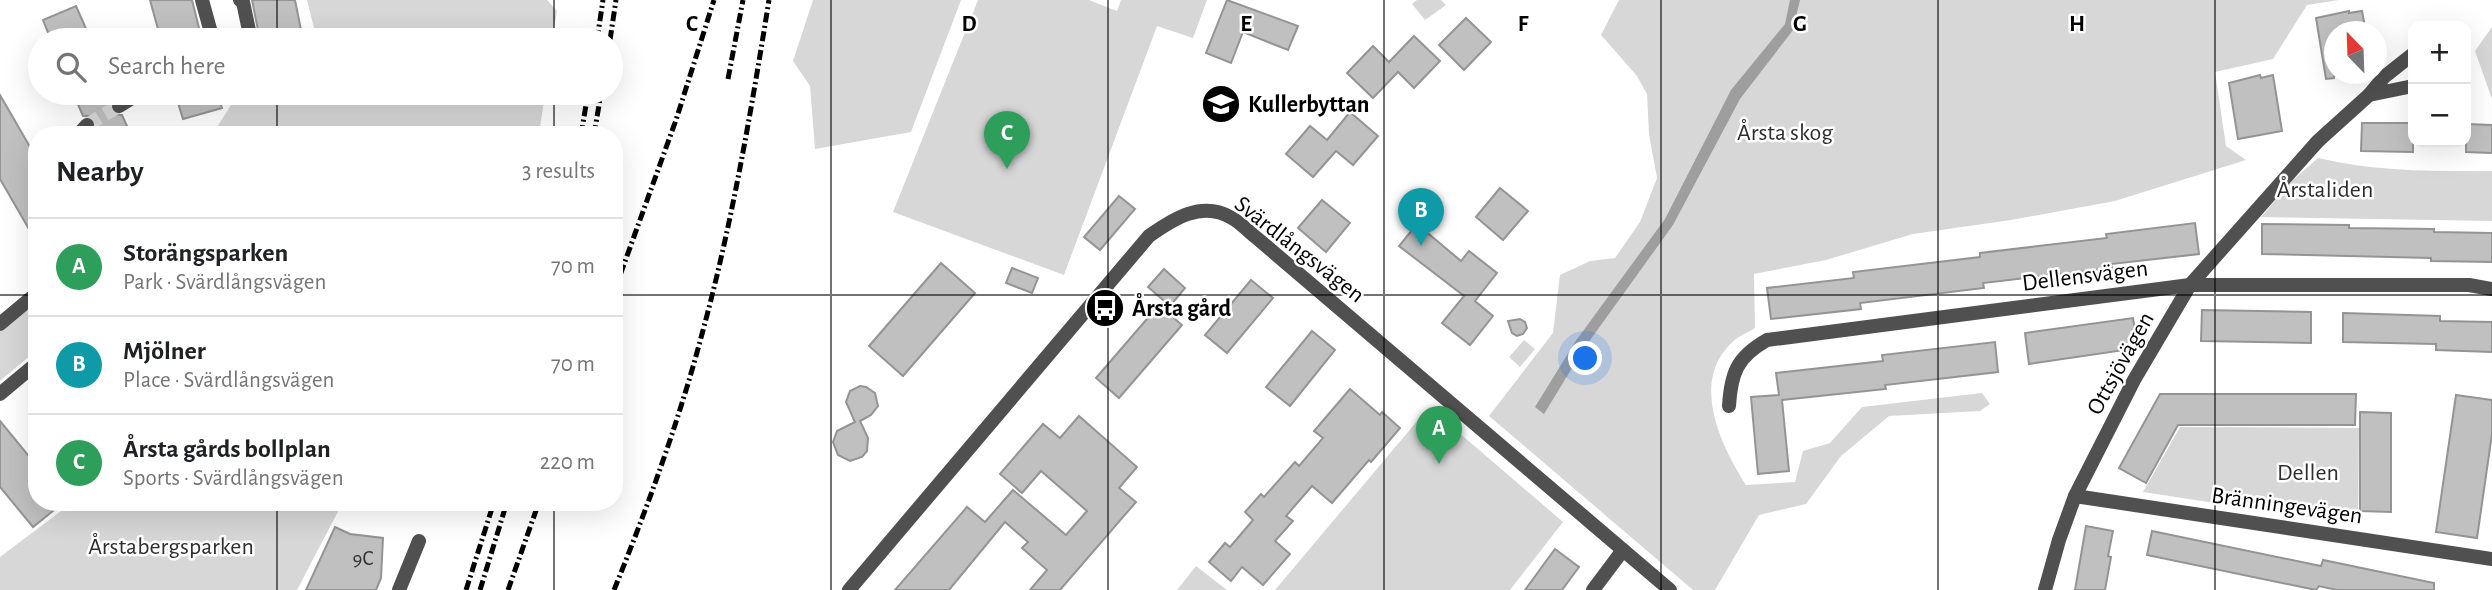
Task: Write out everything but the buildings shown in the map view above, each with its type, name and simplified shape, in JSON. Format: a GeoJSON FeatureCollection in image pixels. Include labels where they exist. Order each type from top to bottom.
{"type":"FeatureCollection","features":[{"type":"Feature","properties":{"kind":"street"},"geometry":{"type":"LineString","coordinates":[[240,0],[243,2],[248,28]]}},
{"type":"Feature","properties":{"kind":"street"},"geometry":{"type":"LineString","coordinates":[[205,1],[211,28]]}},
{"type":"Feature","properties":{"kind":"street","name":"Ottsjövägen"},"geometry":{"type":"LineString","coordinates":[[2045,590],[2075,496],[2134,380],[2190,285],[2318,141],[2369,95],[2384,77],[2408,58]]}},
{"type":"Feature","properties":{"kind":"street"},"geometry":{"type":"LineString","coordinates":[[2369,95],[2408,87]]}},
{"type":"Feature","properties":{"kind":"street","name":"Svärdlångsvägen"},"geometry":{"type":"LineString","coordinates":[[849,590],[1149,236],[1168,222],[1189,212],[1214,211],[1231,218],[1258,239],[1670,590]]}},
{"type":"Feature","properties":{"kind":"street","name":"Dellensvägen"},"geometry":{"type":"LineString","coordinates":[[1729,406],[1735,369],[1754,348],[1767,340],[2190,285],[2469,285],[2492,289]]}},
{"type":"Feature","properties":{"kind":"street"},"geometry":{"type":"LineString","coordinates":[[0,324],[28,301]]}},
{"type":"Feature","properties":{"kind":"street"},"geometry":{"type":"LineString","coordinates":[[0,394],[28,371]]}},
{"type":"Feature","properties":{"kind":"street","name":"Bränningevägen"},"geometry":{"type":"LineString","coordinates":[[2075,496],[2492,559]]}},
{"type":"Feature","properties":{"kind":"street"},"geometry":{"type":"LineString","coordinates":[[400,590],[419,541]]}},
{"type":"Feature","properties":{"kind":"street"},"geometry":{"type":"LineString","coordinates":[[1593,590],[1623,550]]}},
{"type":"Feature","properties":{"kind":"green space"},"geometry":{"type":"Polygon","coordinates":[[[307,0],[547,0],[557,11],[554,28],[314,28],[307,0]]]}},
{"type":"Feature","properties":{"kind":"green space"},"geometry":{"type":"Polygon","coordinates":[[[813,0],[961,0],[911,132],[815,149],[810,86],[793,61],[813,0]]]}},
{"type":"Feature","properties":{"kind":"green space"},"geometry":{"type":"Polygon","coordinates":[[[978,0],[1089,0],[1117,11],[1121,0],[1207,0],[1193,38],[1157,26],[1064,275],[893,212],[978,0]]]}},
{"type":"Feature","properties":{"kind":"green space"},"geometry":{"type":"Polygon","coordinates":[[[1417,0],[1441,0],[1446,5],[1425,20],[1412,4],[1417,0]]]}},
{"type":"Feature","properties":{"kind":"green space","name":"Årsta skog"},"geometry":{"type":"Polygon","coordinates":[[[1619,0],[2339,0],[2307,5],[2273,59],[2215,72],[2226,146],[2246,160],[2115,201],[1913,234],[1826,260],[1754,274],[1755,328],[1736,339],[1722,355],[1714,372],[1711,392],[1719,431],[1746,485],[1795,482],[1803,451],[1830,443],[1862,407],[1982,393],[1990,404],[1980,411],[1889,416],[1841,456],[1806,504],[1759,515],[1715,590],[1693,590],[1489,416],[1553,333],[1560,275],[1590,261],[1615,258],[1640,222],[1657,178],[1649,134],[1647,94],[1637,76],[1601,35],[1619,0]]]}},
{"type":"Feature","properties":{"kind":"green space"},"geometry":{"type":"Polygon","coordinates":[[[2492,27],[2492,99],[2475,51],[2492,27]]]}},
{"type":"Feature","properties":{"kind":"green space"},"geometry":{"type":"Polygon","coordinates":[[[231,105],[543,105],[540,126],[218,126],[231,105]]]}},
{"type":"Feature","properties":{"kind":"green space","name":"Årstaliden"},"geometry":{"type":"Polygon","coordinates":[[[2318,158],[2383,168],[2492,171],[2492,221],[2261,217],[2293,180],[2318,158]]]}},
{"type":"Feature","properties":{"kind":"green space"},"geometry":{"type":"Polygon","coordinates":[[[28,306],[28,358],[0,381],[0,329],[28,306]]]}},
{"type":"Feature","properties":{"kind":"green space"},"geometry":{"type":"Polygon","coordinates":[[[1524,340],[1535,349],[1520,367],[1509,357],[1524,340]]]}},
{"type":"Feature","properties":{"kind":"green space"},"geometry":{"type":"Polygon","coordinates":[[[1429,407],[1563,522],[1510,590],[1275,590],[1429,407]]]}},
{"type":"Feature","properties":{"kind":"green space","name":"Dellen"},"geometry":{"type":"Polygon","coordinates":[[[2180,427],[2359,428],[2358,525],[2143,492],[2180,427]]]}},
{"type":"Feature","properties":{"kind":"green space","name":"Årstabergsparken"},"geometry":{"type":"Polygon","coordinates":[[[61,511],[338,511],[297,590],[0,590],[0,557],[61,511]]]}},
{"type":"Feature","properties":{"kind":"green space"},"geometry":{"type":"Polygon","coordinates":[[[1196,566],[1227,590],[1177,590],[1196,566]]]}},
{"type":"Feature","properties":{"kind":"shaded area"},"geometry":{"type":"Polygon","coordinates":[[[1790,0],[1800,0],[1793,30],[1740,99],[1673,225],[1583,350],[1544,414],[1535,407],[1575,342],[1665,219],[1731,90],[1785,24],[1790,0]]]}},
{"type":"Feature","properties":{"kind":"tunnel"},"geometry":{"type":"LineString","coordinates":[[87,125],[119,106]]}},
{"type":"Feature","properties":{"kind":"railway"},"geometry":{"type":"LineString","coordinates":[[599,28],[603,0]]}},
{"type":"Feature","properties":{"kind":"railway"},"geometry":{"type":"LineString","coordinates":[[612,28],[616,0]]}},
{"type":"Feature","properties":{"kind":"railway"},"geometry":{"type":"LineString","coordinates":[[623,267],[676,120],[714,0]]}},
{"type":"Feature","properties":{"kind":"railway"},"geometry":{"type":"LineString","coordinates":[[728,79],[743,0]]}},
{"type":"Feature","properties":{"kind":"railway"},"geometry":{"type":"LineString","coordinates":[[614,590],[662,463],[713,293],[732,210],[769,0]]}},
{"type":"Feature","properties":{"kind":"railway"},"geometry":{"type":"LineString","coordinates":[[582,126],[586,105]]}},
{"type":"Feature","properties":{"kind":"railway"},"geometry":{"type":"LineString","coordinates":[[596,126],[599,105]]}},
{"type":"Feature","properties":{"kind":"railway"},"geometry":{"type":"LineString","coordinates":[[466,590],[491,511]]}},
{"type":"Feature","properties":{"kind":"railway"},"geometry":{"type":"LineString","coordinates":[[480,590],[504,511]]}},
{"type":"Feature","properties":{"kind":"railway"},"geometry":{"type":"LineString","coordinates":[[508,590],[536,511]]}},
{"type":"Feature","properties":{"kind":"place","name":"Kullerbyttan"},"geometry":{"type":"Point","coordinates":[1221,104]}},
{"type":"Feature","properties":{"kind":"place","name":"Årsta gårds bollplan"},"geometry":{"type":"Point","coordinates":[1007,169]}},
{"type":"Feature","properties":{"kind":"place","name":"Mjölner"},"geometry":{"type":"Point","coordinates":[1421,246]}},
{"type":"Feature","properties":{"kind":"place","name":"Årsta gård"},"geometry":{"type":"Point","coordinates":[1105,308]}},
{"type":"Feature","properties":{"kind":"place","name":"Storängsparken"},"geometry":{"type":"Point","coordinates":[1439,464]}}]}
